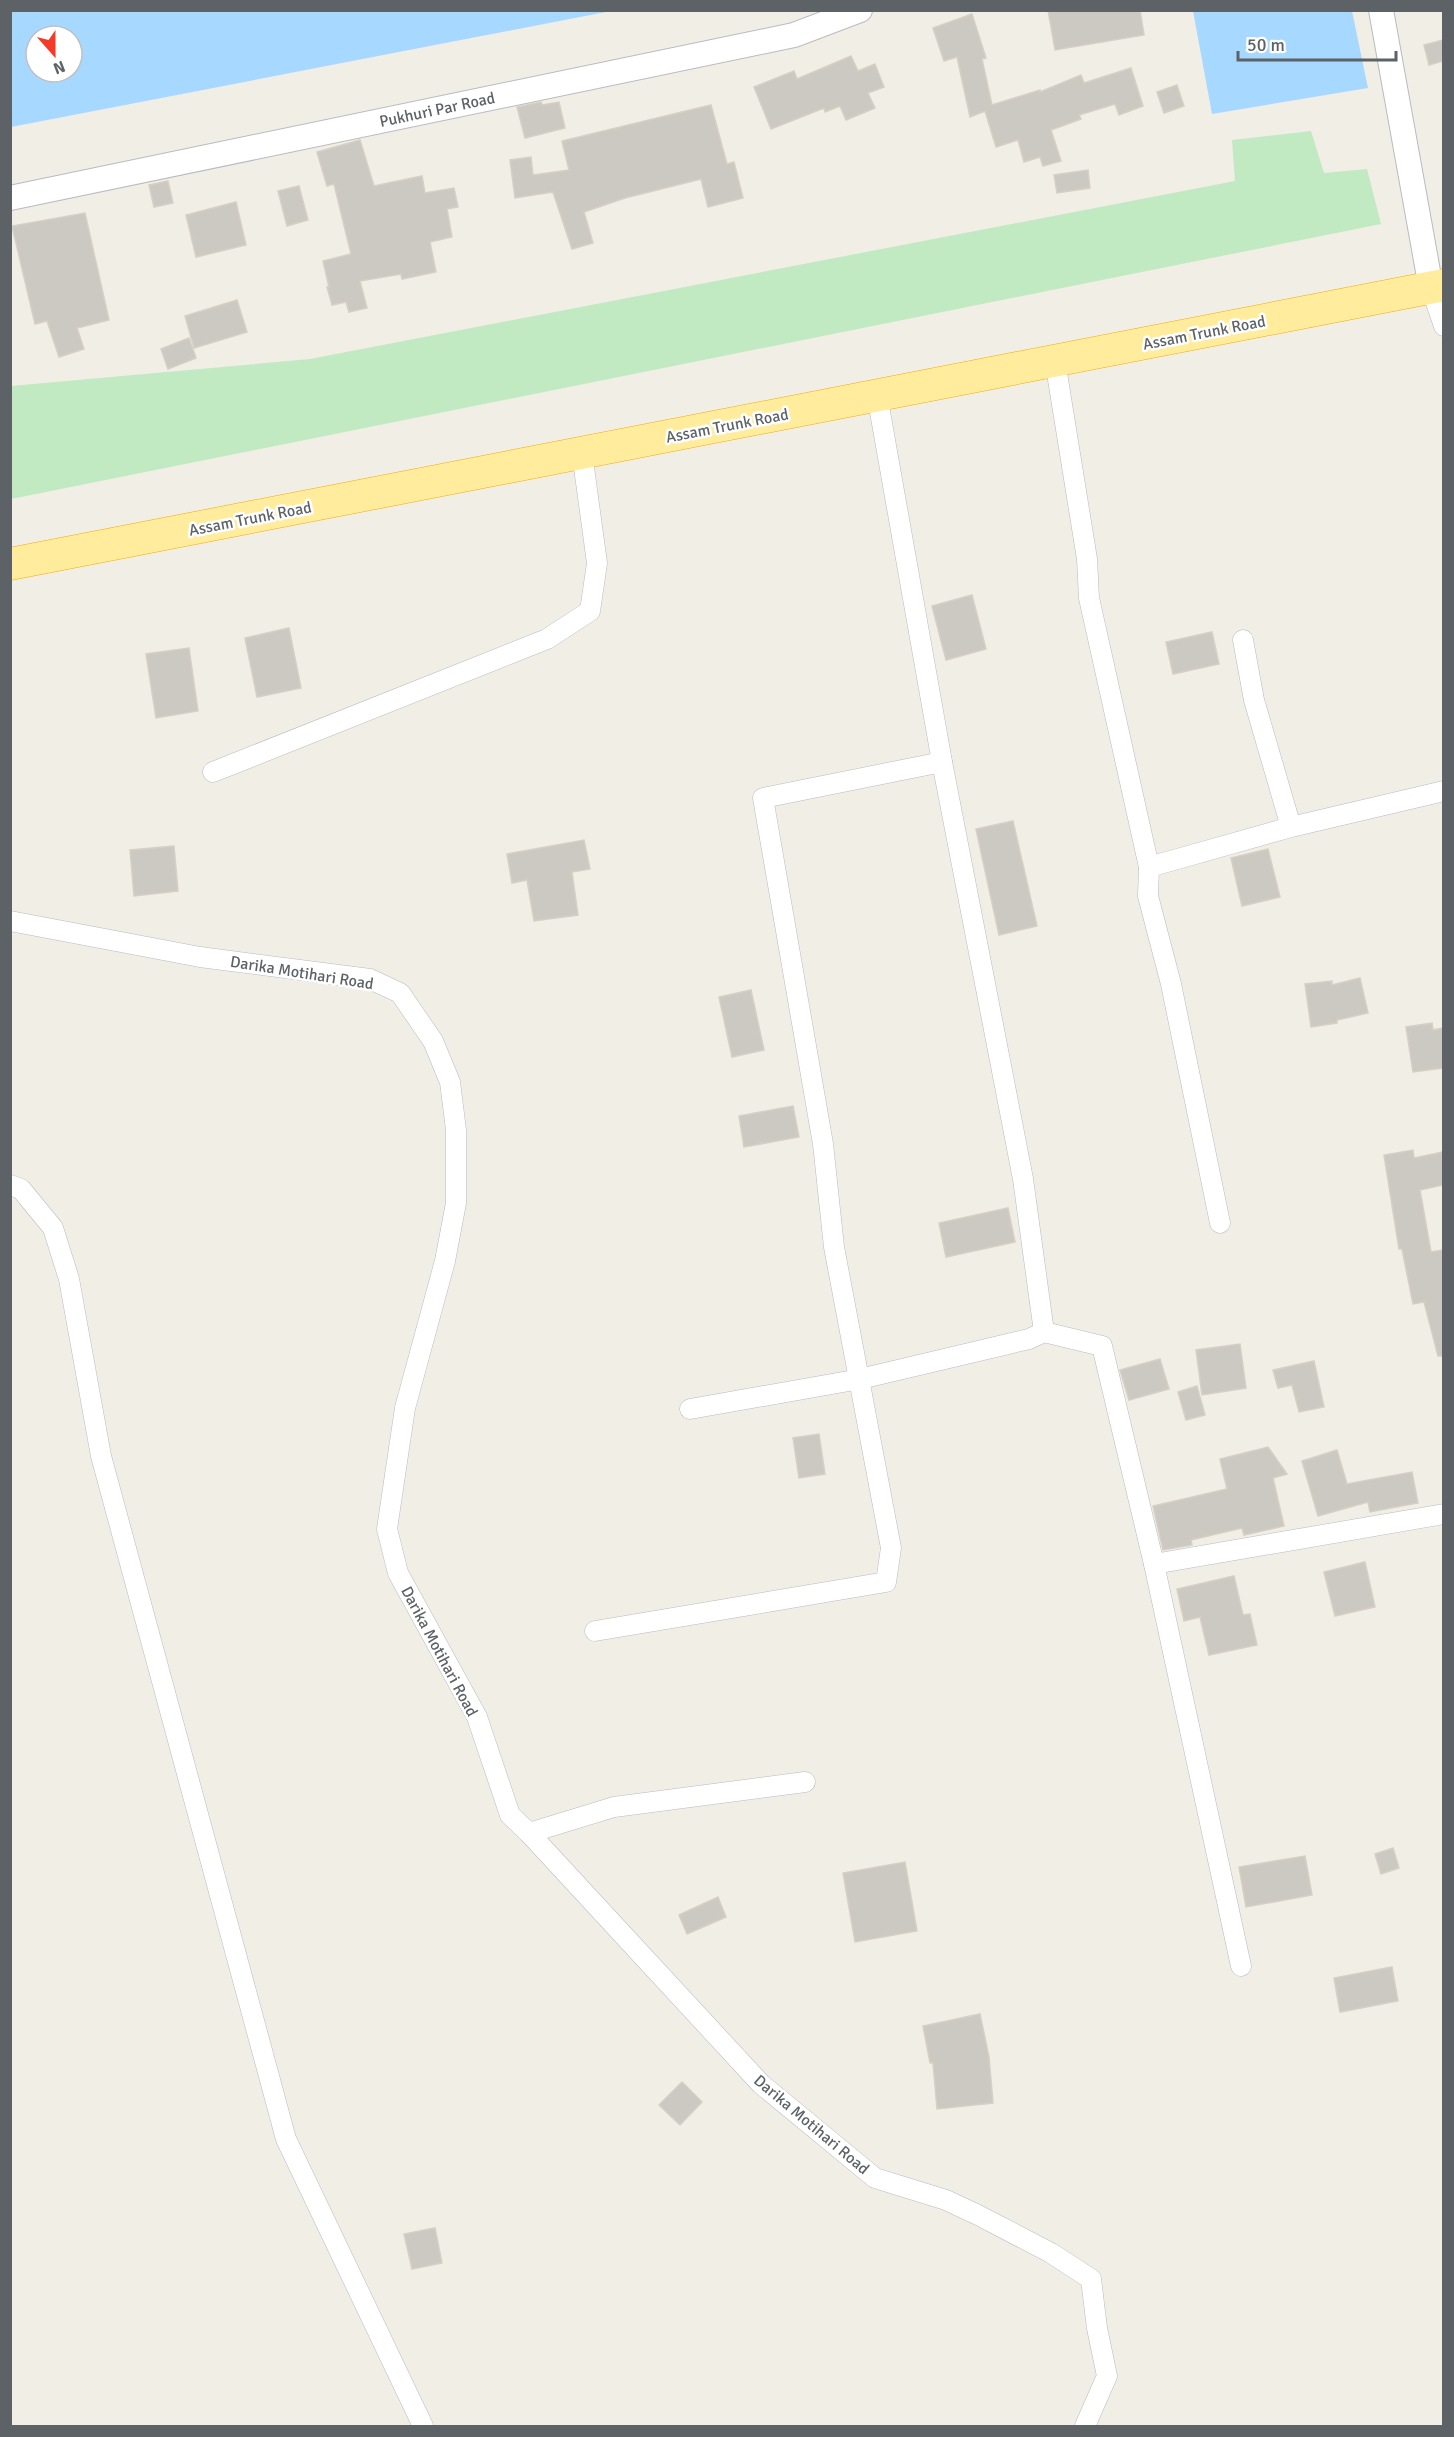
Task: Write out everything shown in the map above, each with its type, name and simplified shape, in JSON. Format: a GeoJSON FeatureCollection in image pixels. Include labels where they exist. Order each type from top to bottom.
{"type":"FeatureCollection","features":[{"type":"Feature","properties":{"kind":"highway","name":"Assam Trunk Road"},"geometry":{"type":"LineString","coordinates":[[10,564],[1437,286]]}},
{"type":"Feature","properties":{"kind":"street","name":"Pukhuri Par Road"},"geometry":{"type":"LineString","coordinates":[[10,198],[794,35],[860,10]]}},
{"type":"Feature","properties":{"kind":"street"},"geometry":{"type":"LineString","coordinates":[[1381,10],[1437,286],[1443,326]]}},
{"type":"Feature","properties":{"kind":"street"},"geometry":{"type":"LineString","coordinates":[[1055,361],[1087,560],[1089,598],[1149,867],[1148,896],[1171,984],[1220,1223]]}},
{"type":"Feature","properties":{"kind":"street"},"geometry":{"type":"LineString","coordinates":[[877,395],[942,762],[1023,1179],[1044,1332]]}},
{"type":"Feature","properties":{"kind":"street"},"geometry":{"type":"LineString","coordinates":[[213,772],[547,639],[590,611],[597,562],[582,453]]}},
{"type":"Feature","properties":{"kind":"street"},"geometry":{"type":"LineString","coordinates":[[1243,640],[1254,700],[1292,827]]}},
{"type":"Feature","properties":{"kind":"street"},"geometry":{"type":"LineString","coordinates":[[595,1631],[886,1582],[891,1548],[834,1247],[824,1144],[763,798],[942,762]]}},
{"type":"Feature","properties":{"kind":"street"},"geometry":{"type":"LineString","coordinates":[[1149,867],[1292,827],[1443,790]]}},
{"type":"Feature","properties":{"kind":"street","name":"Darika Motihari Road"},"geometry":{"type":"LineString","coordinates":[[10,921],[200,957],[370,979],[400,993],[433,1041],[450,1082],[456,1130],[456,1203],[445,1261],[405,1408],[387,1529],[398,1573],[477,1717],[510,1815],[761,2084],[874,2178],[946,2200],[1051,2253],[1091,2279],[1097,2328],[1107,2376],[1084,2427]]}},
{"type":"Feature","properties":{"kind":"street"},"geometry":{"type":"LineString","coordinates":[[10,1185],[21,1189],[53,1228],[69,1280],[101,1456],[286,2139],[423,2427]]}},
{"type":"Feature","properties":{"kind":"street"},"geometry":{"type":"LineString","coordinates":[[690,1409],[860,1379],[1029,1339],[1044,1332],[1102,1346],[1154,1564],[1241,1966]]}},
{"type":"Feature","properties":{"kind":"street"},"geometry":{"type":"LineString","coordinates":[[1154,1564],[1443,1514]]}},
{"type":"Feature","properties":{"kind":"street"},"geometry":{"type":"LineString","coordinates":[[529,1833],[614,1807],[805,1782]]}},
{"type":"Feature","properties":{"kind":"green space"},"geometry":{"type":"Polygon","coordinates":[[[1311,131],[1324,173],[1367,169],[1381,224],[11,499],[11,386],[310,359],[1235,181],[1232,140],[1311,131]]]}},
{"type":"Feature","properties":{"kind":"water"},"geometry":{"type":"Polygon","coordinates":[[[11,10],[611,11],[11,127],[11,10]]]}},
{"type":"Feature","properties":{"kind":"water"},"geometry":{"type":"Polygon","coordinates":[[[1193,11],[1352,11],[1368,88],[1212,114],[1193,11]]]}},
{"type":"Feature","properties":{"kind":"building"},"geometry":{"type":"Polygon","coordinates":[[[1048,10],[1140,10],[1144,35],[1055,50],[1048,10]]]}},
{"type":"Feature","properties":{"kind":"building"},"geometry":{"type":"Polygon","coordinates":[[[972,14],[986,58],[982,59],[992,105],[1040,90],[1040,92],[1081,75],[1084,83],[1131,68],[1143,106],[1119,115],[1115,104],[1079,115],[1081,119],[1051,130],[1061,161],[1043,166],[1040,157],[1024,162],[1018,140],[996,147],[985,111],[970,117],[957,57],[944,61],[933,28],[972,14]]]}},
{"type":"Feature","properties":{"kind":"building"},"geometry":{"type":"Polygon","coordinates":[[[1443,40],[1443,61],[1429,65],[1424,45],[1443,40]]]}},
{"type":"Feature","properties":{"kind":"building"},"geometry":{"type":"Polygon","coordinates":[[[851,56],[858,71],[875,64],[884,87],[868,93],[875,108],[846,120],[840,106],[825,112],[824,108],[771,129],[754,87],[794,71],[797,79],[851,56]]]}},
{"type":"Feature","properties":{"kind":"building"},"geometry":{"type":"Polygon","coordinates":[[[1177,85],[1184,106],[1164,113],[1157,92],[1177,85]]]}},
{"type":"Feature","properties":{"kind":"building"},"geometry":{"type":"Polygon","coordinates":[[[541,102],[542,105],[559,102],[565,128],[525,138],[517,107],[541,102]]]}},
{"type":"Feature","properties":{"kind":"building"},"geometry":{"type":"Polygon","coordinates":[[[711,105],[727,164],[734,162],[743,198],[708,207],[701,179],[625,198],[584,212],[593,243],[572,249],[553,192],[515,198],[510,160],[531,157],[533,175],[569,170],[562,141],[711,105]]]}},
{"type":"Feature","properties":{"kind":"building"},"geometry":{"type":"Polygon","coordinates":[[[360,140],[374,186],[422,176],[425,193],[454,188],[458,207],[447,209],[452,237],[430,242],[436,272],[402,279],[401,274],[360,281],[367,308],[349,312],[346,302],[332,305],[327,287],[329,287],[323,261],[351,254],[334,184],[327,186],[317,152],[360,140]]]}},
{"type":"Feature","properties":{"kind":"building"},"geometry":{"type":"Polygon","coordinates":[[[1088,170],[1090,188],[1057,193],[1054,175],[1088,170]]]}},
{"type":"Feature","properties":{"kind":"building"},"geometry":{"type":"Polygon","coordinates":[[[168,181],[173,203],[154,207],[149,185],[168,181]]]}},
{"type":"Feature","properties":{"kind":"building"},"geometry":{"type":"Polygon","coordinates":[[[299,186],[308,220],[287,226],[278,191],[299,186]]]}},
{"type":"Feature","properties":{"kind":"building"},"geometry":{"type":"Polygon","coordinates":[[[236,202],[246,245],[196,257],[186,215],[236,202]]]}},
{"type":"Feature","properties":{"kind":"building"},"geometry":{"type":"Polygon","coordinates":[[[85,213],[109,320],[77,328],[84,349],[59,357],[47,321],[35,324],[12,226],[85,213]]]}},
{"type":"Feature","properties":{"kind":"building"},"geometry":{"type":"Polygon","coordinates":[[[237,300],[247,332],[194,348],[185,316],[237,300]]]}},
{"type":"Feature","properties":{"kind":"building"},"geometry":{"type":"Polygon","coordinates":[[[189,338],[196,358],[168,369],[161,349],[189,338]]]}},
{"type":"Feature","properties":{"kind":"building"},"geometry":{"type":"Polygon","coordinates":[[[972,595],[986,649],[946,660],[932,606],[972,595]]]}},
{"type":"Feature","properties":{"kind":"building"},"geometry":{"type":"Polygon","coordinates":[[[289,628],[301,688],[257,697],[245,638],[289,628]]]}},
{"type":"Feature","properties":{"kind":"building"},"geometry":{"type":"Polygon","coordinates":[[[1212,632],[1219,664],[1173,674],[1166,642],[1212,632]]]}},
{"type":"Feature","properties":{"kind":"building"},"geometry":{"type":"Polygon","coordinates":[[[189,648],[198,711],[156,718],[146,654],[189,648]]]}},
{"type":"Feature","properties":{"kind":"building"},"geometry":{"type":"Polygon","coordinates":[[[1013,821],[1037,926],[999,935],[976,829],[1013,821]]]}},
{"type":"Feature","properties":{"kind":"building"},"geometry":{"type":"Polygon","coordinates":[[[584,840],[590,869],[572,872],[578,915],[534,921],[527,880],[512,883],[507,854],[584,840]]]}},
{"type":"Feature","properties":{"kind":"building"},"geometry":{"type":"Polygon","coordinates":[[[174,846],[178,891],[134,896],[130,850],[174,846]]]}},
{"type":"Feature","properties":{"kind":"building"},"geometry":{"type":"Polygon","coordinates":[[[1268,849],[1280,897],[1242,906],[1231,858],[1268,849]]]}},
{"type":"Feature","properties":{"kind":"building"},"geometry":{"type":"Polygon","coordinates":[[[1360,978],[1368,1013],[1337,1020],[1337,1023],[1311,1027],[1305,984],[1332,981],[1332,985],[1360,978]]]}},
{"type":"Feature","properties":{"kind":"building"},"geometry":{"type":"Polygon","coordinates":[[[751,990],[764,1050],[732,1057],[719,997],[751,990]]]}},
{"type":"Feature","properties":{"kind":"building"},"geometry":{"type":"Polygon","coordinates":[[[1432,1023],[1433,1030],[1443,1028],[1443,1068],[1413,1072],[1406,1027],[1432,1023]]]}},
{"type":"Feature","properties":{"kind":"building"},"geometry":{"type":"Polygon","coordinates":[[[793,1106],[799,1137],[744,1147],[739,1116],[793,1106]]]}},
{"type":"Feature","properties":{"kind":"building"},"geometry":{"type":"Polygon","coordinates":[[[1413,1150],[1414,1158],[1443,1152],[1443,1185],[1420,1190],[1431,1252],[1443,1250],[1443,1356],[1438,1356],[1424,1302],[1413,1304],[1402,1249],[1399,1249],[1384,1155],[1413,1150]]]}},
{"type":"Feature","properties":{"kind":"building"},"geometry":{"type":"Polygon","coordinates":[[[1008,1208],[1015,1242],[946,1257],[939,1223],[1008,1208]]]}},
{"type":"Feature","properties":{"kind":"building"},"geometry":{"type":"Polygon","coordinates":[[[1240,1344],[1246,1388],[1202,1395],[1196,1350],[1240,1344]]]}},
{"type":"Feature","properties":{"kind":"building"},"geometry":{"type":"Polygon","coordinates":[[[1160,1359],[1169,1389],[1129,1400],[1120,1370],[1160,1359]]]}},
{"type":"Feature","properties":{"kind":"building"},"geometry":{"type":"Polygon","coordinates":[[[1314,1361],[1324,1407],[1299,1412],[1292,1385],[1278,1388],[1273,1370],[1314,1361]]]}},
{"type":"Feature","properties":{"kind":"building"},"geometry":{"type":"Polygon","coordinates":[[[1197,1386],[1205,1415],[1186,1420],[1178,1392],[1197,1386]]]}},
{"type":"Feature","properties":{"kind":"building"},"geometry":{"type":"Polygon","coordinates":[[[819,1434],[825,1474],[799,1478],[793,1438],[819,1434]]]}},
{"type":"Feature","properties":{"kind":"building"},"geometry":{"type":"Polygon","coordinates":[[[1268,1447],[1287,1474],[1273,1478],[1284,1526],[1244,1535],[1242,1528],[1191,1540],[1192,1545],[1163,1550],[1153,1506],[1227,1489],[1220,1459],[1268,1447]]]}},
{"type":"Feature","properties":{"kind":"building"},"geometry":{"type":"Polygon","coordinates":[[[1337,1450],[1347,1484],[1412,1472],[1418,1503],[1370,1512],[1368,1502],[1318,1516],[1302,1461],[1337,1450]]]}},
{"type":"Feature","properties":{"kind":"building"},"geometry":{"type":"Polygon","coordinates":[[[1365,1562],[1375,1607],[1335,1616],[1324,1572],[1365,1562]]]}},
{"type":"Feature","properties":{"kind":"building"},"geometry":{"type":"Polygon","coordinates":[[[1234,1576],[1243,1615],[1250,1614],[1257,1645],[1209,1655],[1200,1617],[1184,1621],[1177,1589],[1234,1576]]]}},
{"type":"Feature","properties":{"kind":"building"},"geometry":{"type":"Polygon","coordinates":[[[1393,1848],[1399,1868],[1381,1874],[1375,1854],[1393,1848]]]}},
{"type":"Feature","properties":{"kind":"building"},"geometry":{"type":"Polygon","coordinates":[[[1305,1856],[1312,1895],[1246,1907],[1239,1867],[1305,1856]]]}},
{"type":"Feature","properties":{"kind":"building"},"geometry":{"type":"Polygon","coordinates":[[[905,1862],[917,1931],[855,1942],[843,1873],[905,1862]]]}},
{"type":"Feature","properties":{"kind":"building"},"geometry":{"type":"Polygon","coordinates":[[[718,1897],[726,1917],[687,1934],[679,1915],[718,1897]]]}},
{"type":"Feature","properties":{"kind":"building"},"geometry":{"type":"Polygon","coordinates":[[[1392,1967],[1398,2001],[1340,2012],[1334,1978],[1392,1967]]]}},
{"type":"Feature","properties":{"kind":"building"},"geometry":{"type":"Polygon","coordinates":[[[980,2014],[989,2057],[993,2103],[937,2109],[933,2063],[930,2063],[923,2026],[980,2014]]]}},
{"type":"Feature","properties":{"kind":"building"},"geometry":{"type":"Polygon","coordinates":[[[682,2082],[702,2102],[680,2125],[659,2105],[682,2082]]]}},
{"type":"Feature","properties":{"kind":"building"},"geometry":{"type":"Polygon","coordinates":[[[435,2228],[442,2263],[412,2269],[404,2234],[435,2228]]]}}]}
